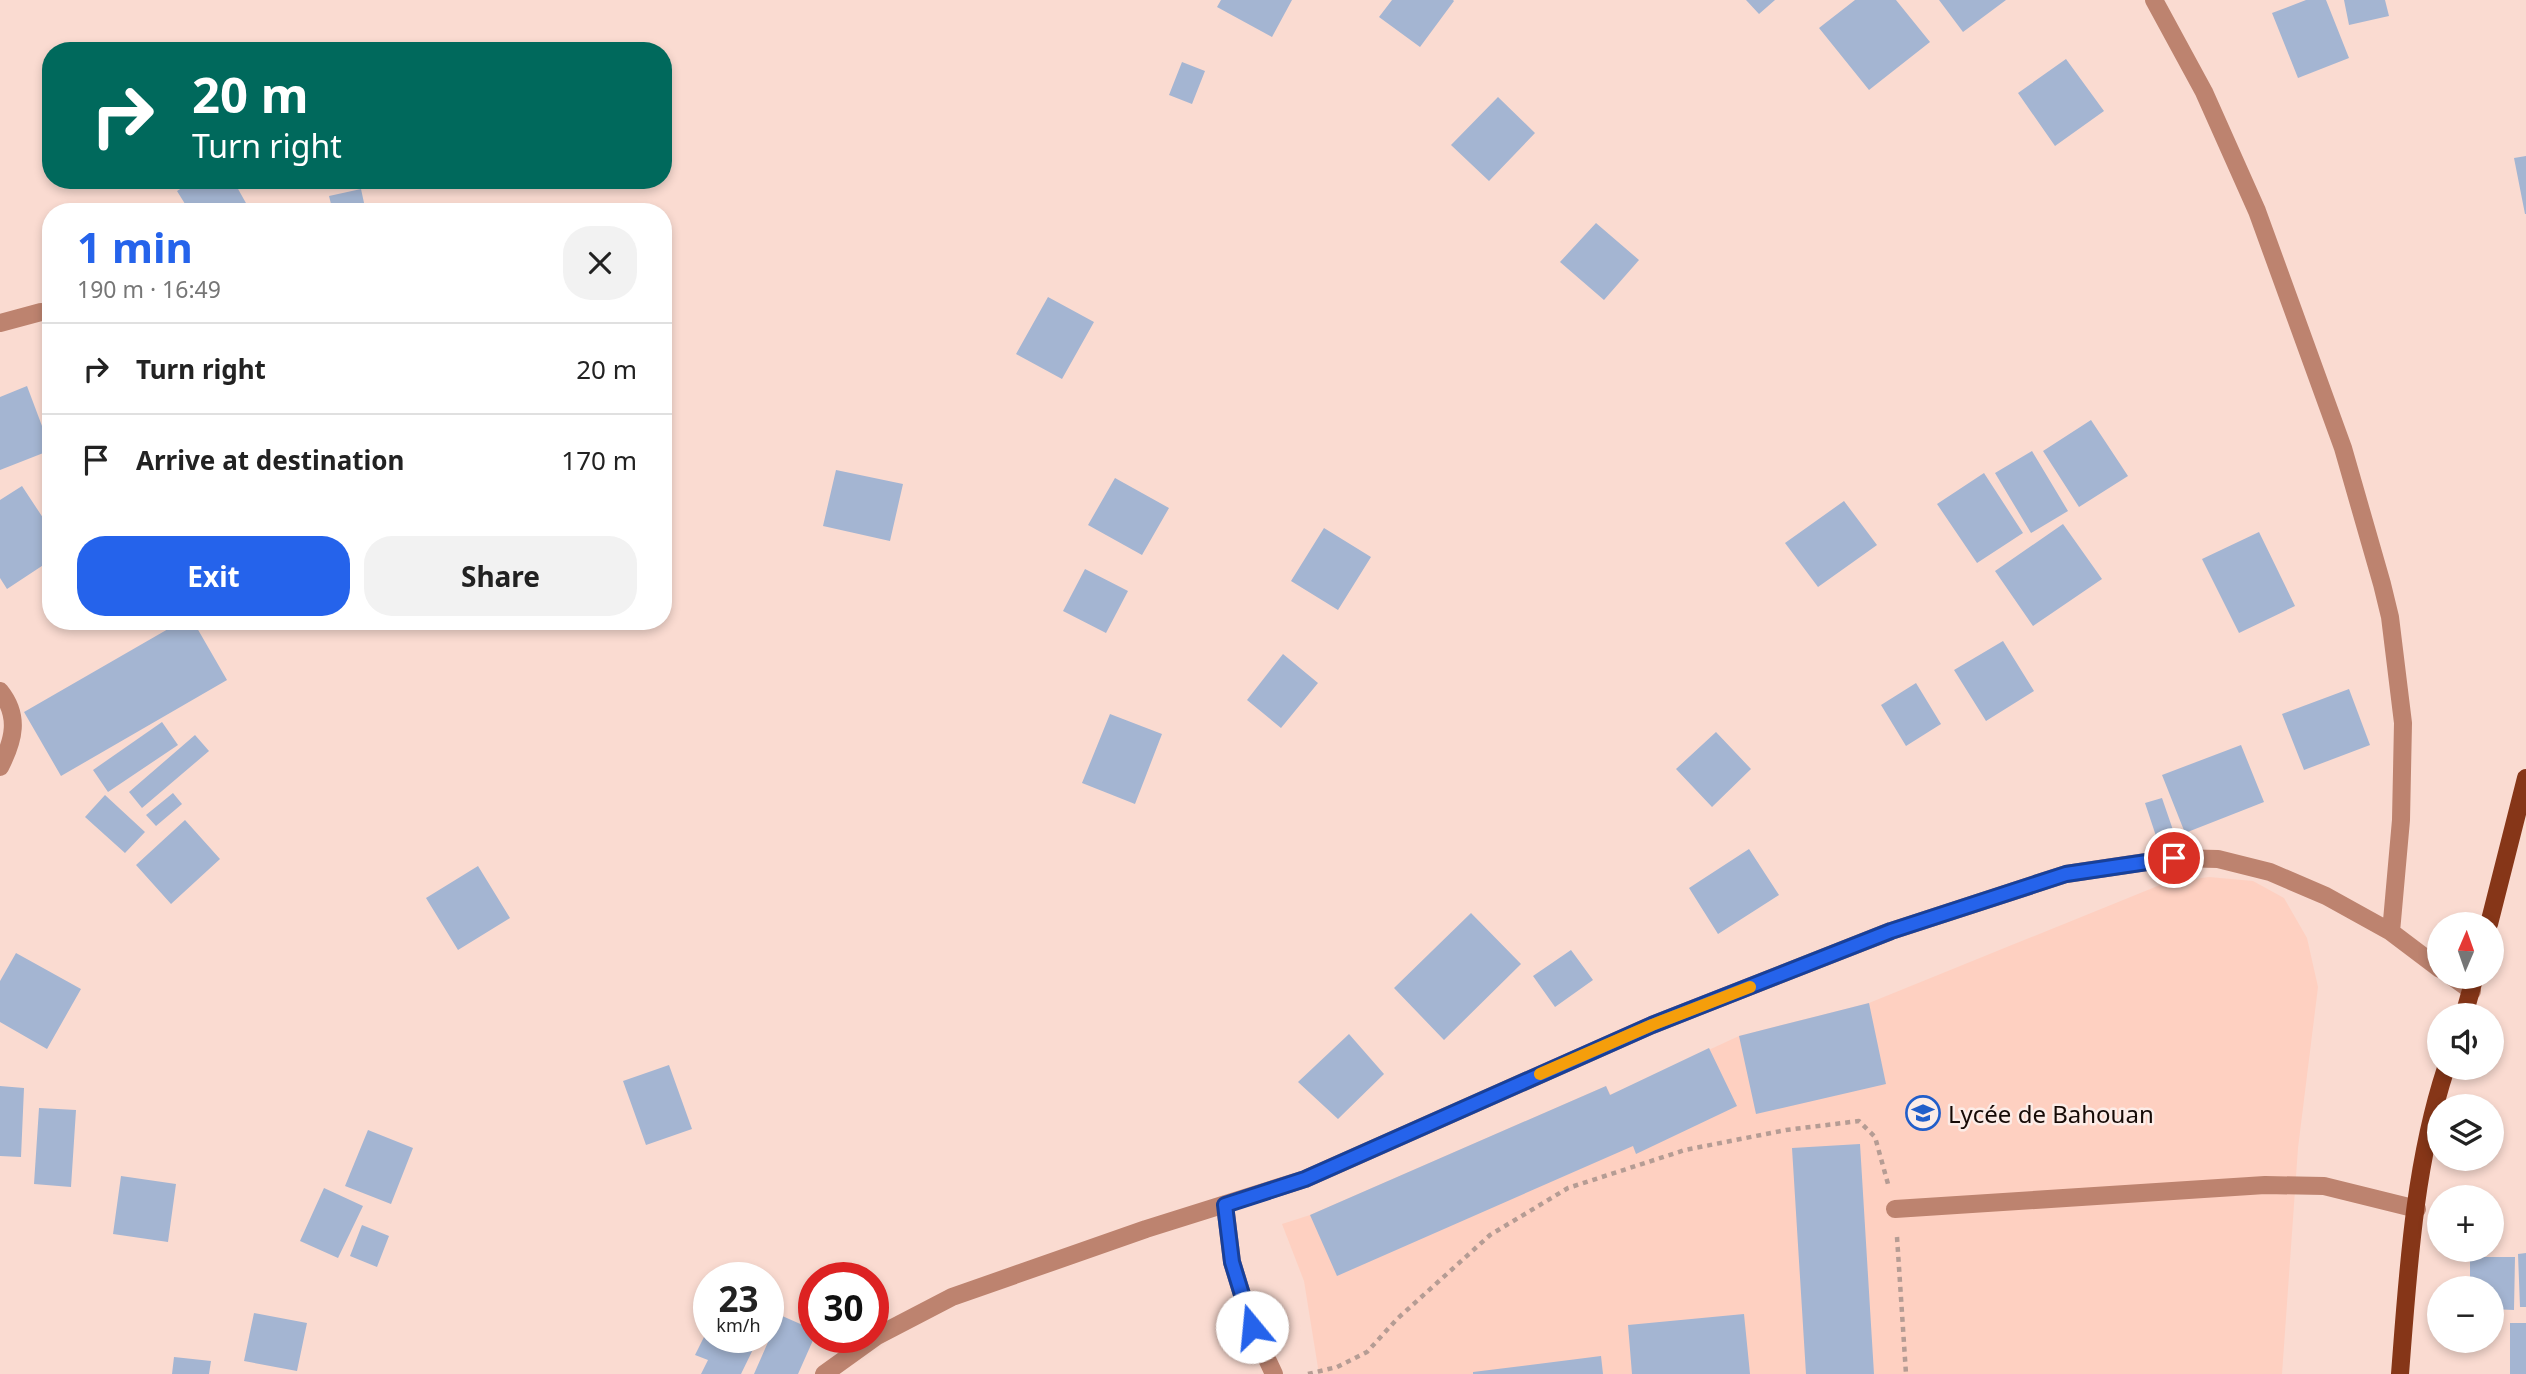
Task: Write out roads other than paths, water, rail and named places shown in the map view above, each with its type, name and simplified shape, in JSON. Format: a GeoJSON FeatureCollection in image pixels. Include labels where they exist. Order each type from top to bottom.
{"type":"FeatureCollection","features":[{"type":"Feature","properties":{"kind":"main road"},"geometry":{"type":"LineString","coordinates":[[2492,912],[2526,778]]}},
{"type":"Feature","properties":{"kind":"main road"},"geometry":{"type":"LineString","coordinates":[[2400,1374],[2417,1209],[2427,1143],[2443,1080]]}},
{"type":"Feature","properties":{"kind":"street"},"geometry":{"type":"LineString","coordinates":[[2154,0],[2204,92],[2257,211],[2343,448],[2382,584],[2403,723],[2401,820],[2391,932]]}},
{"type":"Feature","properties":{"kind":"street"},"geometry":{"type":"LineString","coordinates":[[0,323],[41,312]]}},
{"type":"Feature","properties":{"kind":"street"},"geometry":{"type":"LineString","coordinates":[[0,691],[10,704],[13,732],[7,754],[0,766]]}},
{"type":"Feature","properties":{"kind":"street"},"geometry":{"type":"LineString","coordinates":[[824,1374],[877,1336],[952,1297],[1146,1228],[1305,1179],[1677,1015],[1891,931],[2066,874],[2174,858],[2218,859],[2281,877],[2326,896],[2391,932],[2427,959]]}},
{"type":"Feature","properties":{"kind":"street"},"geometry":{"type":"LineString","coordinates":[[1895,1209],[2264,1185],[2324,1186],[2417,1209]]}},
{"type":"Feature","properties":{"kind":"street"},"geometry":{"type":"LineString","coordinates":[[1225,1205],[1232,1262],[1252,1327],[1274,1374]]}},
{"type":"Feature","properties":{"kind":"place","name":"Lycée de Bahouan"},"geometry":{"type":"Point","coordinates":[1923,1113]}}]}
